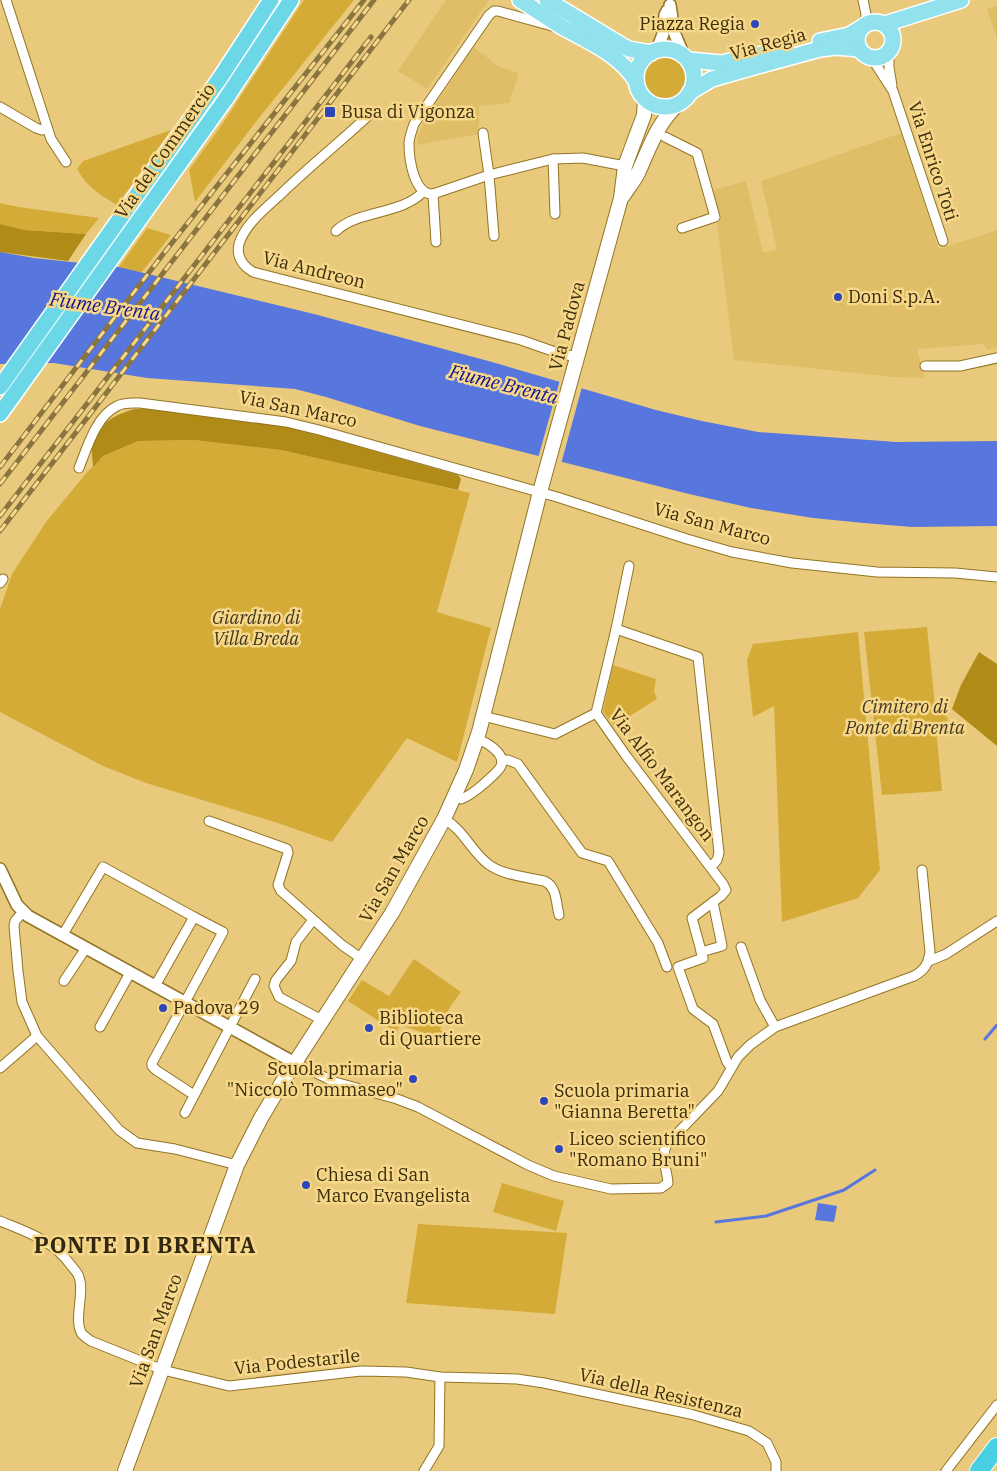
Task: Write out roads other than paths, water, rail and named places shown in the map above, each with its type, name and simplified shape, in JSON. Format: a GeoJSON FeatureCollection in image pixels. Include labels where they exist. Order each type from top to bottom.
{"type":"FeatureCollection","features":[{"type":"Feature","properties":{"kind":"highway","name":"Via del Commercio"},"geometry":{"type":"LineString","coordinates":[[0,387],[220,78],[271,0]]}},
{"type":"Feature","properties":{"kind":"highway","name":"Via del Commercio"},"geometry":{"type":"LineString","coordinates":[[0,414],[224,100],[291,0]]}},
{"type":"Feature","properties":{"kind":"highway"},"geometry":{"type":"LineString","coordinates":[[981,1469],[997,1447]]}},
{"type":"Feature","properties":{"kind":"main road"},"geometry":{"type":"LineString","coordinates":[[520,0],[610,54],[631,72],[639,90],[645,99],[652,104],[661,107],[679,103]]}},
{"type":"Feature","properties":{"kind":"main road"},"geometry":{"type":"LineString","coordinates":[[547,0],[629,49],[672,50],[687,58],[694,78],[690,92]]}},
{"type":"Feature","properties":{"kind":"main road"},"geometry":{"type":"LineString","coordinates":[[885,24],[961,0]]}},
{"type":"Feature","properties":{"kind":"main road"},"geometry":{"type":"LineString","coordinates":[[891,47],[892,32],[885,24],[875,21],[863,27],[857,38],[865,53],[881,57],[891,47],[901,31],[917,15]]}},
{"type":"Feature","properties":{"kind":"main road","name":"Via Regia"},"geometry":{"type":"LineString","coordinates":[[687,58],[721,63],[849,35],[863,27]]}},
{"type":"Feature","properties":{"kind":"main road","name":"Via Regia"},"geometry":{"type":"LineString","coordinates":[[690,92],[712,79],[791,57],[836,47],[865,53]]}},
{"type":"Feature","properties":{"kind":"main road"},"geometry":{"type":"LineString","coordinates":[[636,81],[639,65],[654,51]]}},
{"type":"Feature","properties":{"kind":"main road","name":"Via Padova"},"geometry":{"type":"LineString","coordinates":[[622,198],[637,174],[657,129],[667,114],[690,92]]}},
{"type":"Feature","properties":{"kind":"main road","name":"Via Padova"},"geometry":{"type":"LineString","coordinates":[[542,486],[573,360],[622,198],[625,166],[644,115],[645,99]]}},
{"type":"Feature","properties":{"kind":"main road","name":"Via San Marco"},"geometry":{"type":"LineString","coordinates":[[125,1471],[236,1165],[261,1118],[295,1063],[392,913],[455,796],[477,740],[542,486]]}},
{"type":"Feature","properties":{"kind":"street"},"geometry":{"type":"LineString","coordinates":[[6,0],[47,128],[54,146],[66,162]]}},
{"type":"Feature","properties":{"kind":"street"},"geometry":{"type":"LineString","coordinates":[[863,0],[866,14],[863,27]]}},
{"type":"Feature","properties":{"kind":"street"},"geometry":{"type":"LineString","coordinates":[[654,51],[663,34],[665,15],[671,3]]}},
{"type":"Feature","properties":{"kind":"street"},"geometry":{"type":"LineString","coordinates":[[671,3],[674,32],[687,58]]}},
{"type":"Feature","properties":{"kind":"street"},"geometry":{"type":"LineString","coordinates":[[562,26],[552,26],[498,11],[494,11],[489,15],[416,119],[409,142],[410,157],[418,186],[423,192],[433,194],[489,175],[553,159],[583,158],[625,166]]}},
{"type":"Feature","properties":{"kind":"street","name":"Via Enrico Toti"},"geometry":{"type":"LineString","coordinates":[[891,47],[889,66],[893,92],[943,241]]}},
{"type":"Feature","properties":{"kind":"street","name":"Via Enrico Toti"},"geometry":{"type":"LineString","coordinates":[[865,53],[893,92]]}},
{"type":"Feature","properties":{"kind":"street"},"geometry":{"type":"LineString","coordinates":[[0,107],[36,128],[42,130],[47,128]]}},
{"type":"Feature","properties":{"kind":"street","name":"Via Andreon"},"geometry":{"type":"LineString","coordinates":[[369,115],[302,174],[252,223],[242,237],[239,246],[239,256],[245,267],[253,272],[521,340],[573,360]]}},
{"type":"Feature","properties":{"kind":"street"},"geometry":{"type":"LineString","coordinates":[[483,133],[489,175],[494,236]]}},
{"type":"Feature","properties":{"kind":"street"},"geometry":{"type":"LineString","coordinates":[[665,137],[697,153],[715,217],[682,228]]}},
{"type":"Feature","properties":{"kind":"street"},"geometry":{"type":"LineString","coordinates":[[553,159],[556,214]]}},
{"type":"Feature","properties":{"kind":"street"},"geometry":{"type":"LineString","coordinates":[[336,231],[348,223],[406,204],[423,192]]}},
{"type":"Feature","properties":{"kind":"street"},"geometry":{"type":"LineString","coordinates":[[433,194],[436,242]]}},
{"type":"Feature","properties":{"kind":"street"},"geometry":{"type":"LineString","coordinates":[[925,366],[960,366],[997,358]]}},
{"type":"Feature","properties":{"kind":"street","name":"Via San Marco"},"geometry":{"type":"LineString","coordinates":[[79,468],[94,431],[110,410],[123,404],[140,403],[286,422],[542,486],[688,540],[732,552],[792,563],[878,572],[955,573],[997,577]]}},
{"type":"Feature","properties":{"kind":"street"},"geometry":{"type":"LineString","coordinates":[[596,713],[616,629],[628,566]]}},
{"type":"Feature","properties":{"kind":"street"},"geometry":{"type":"LineString","coordinates":[[616,629],[698,657],[719,853],[717,860],[711,867]]}},
{"type":"Feature","properties":{"kind":"street","name":"Via Alfio Marangon"},"geometry":{"type":"LineString","coordinates":[[483,716],[555,734],[596,713],[633,765],[724,884],[726,890],[721,896],[692,918],[701,952]]}},
{"type":"Feature","properties":{"kind":"street"},"geometry":{"type":"LineString","coordinates":[[455,796],[461,799],[475,792],[501,765],[502,760],[500,756],[487,743],[477,740]]}},
{"type":"Feature","properties":{"kind":"street"},"geometry":{"type":"LineString","coordinates":[[502,760],[518,764],[582,853],[608,861],[658,943],[667,967]]}},
{"type":"Feature","properties":{"kind":"street"},"geometry":{"type":"LineString","coordinates":[[444,819],[460,831],[483,860],[494,868],[550,884],[559,915]]}},
{"type":"Feature","properties":{"kind":"street"},"geometry":{"type":"LineString","coordinates":[[211,820],[287,849],[288,853],[278,885],[280,888],[313,920],[342,945],[362,959]]}},
{"type":"Feature","properties":{"kind":"street"},"geometry":{"type":"LineString","coordinates":[[62,936],[103,867],[223,932],[154,1058],[152,1066],[194,1094]]}},
{"type":"Feature","properties":{"kind":"street"},"geometry":{"type":"LineString","coordinates":[[0,869],[12,896],[23,912],[62,936],[295,1063],[335,1082],[397,1099],[418,1107],[528,1165],[554,1176],[611,1189],[661,1188],[668,1183],[663,1158],[667,1144],[718,1090],[738,1056],[750,1044],[775,1028],[921,972],[929,961],[930,952],[922,870]]}},
{"type":"Feature","properties":{"kind":"street"},"geometry":{"type":"LineString","coordinates":[[713,902],[722,946],[701,952],[703,958],[678,967],[693,1009],[713,1024],[726,1062],[732,1068]]}},
{"type":"Feature","properties":{"kind":"street"},"geometry":{"type":"LineString","coordinates":[[23,912],[15,921],[14,926],[18,970],[22,1002],[37,1036],[119,1130],[137,1143],[175,1148],[236,1165]]}},
{"type":"Feature","properties":{"kind":"street"},"geometry":{"type":"LineString","coordinates":[[155,986],[194,917]]}},
{"type":"Feature","properties":{"kind":"street"},"geometry":{"type":"LineString","coordinates":[[313,920],[296,942],[291,961],[276,980],[274,986],[279,997],[322,1020]]}},
{"type":"Feature","properties":{"kind":"street"},"geometry":{"type":"LineString","coordinates":[[929,961],[946,954],[997,921]]}},
{"type":"Feature","properties":{"kind":"street"},"geometry":{"type":"LineString","coordinates":[[741,947],[760,1000],[775,1028]]}},
{"type":"Feature","properties":{"kind":"street"},"geometry":{"type":"LineString","coordinates":[[64,981],[86,948]]}},
{"type":"Feature","properties":{"kind":"street"},"geometry":{"type":"LineString","coordinates":[[100,1027],[130,972]]}},
{"type":"Feature","properties":{"kind":"street"},"geometry":{"type":"LineString","coordinates":[[185,1113],[255,979]]}},
{"type":"Feature","properties":{"kind":"street"},"geometry":{"type":"LineString","coordinates":[[0,1068],[37,1036]]}},
{"type":"Feature","properties":{"kind":"street","name":"Via Podestarile"},"geometry":{"type":"LineString","coordinates":[[0,1220],[40,1237],[64,1256],[79,1277],[81,1290],[79,1326],[82,1334],[91,1341],[162,1370],[229,1386],[362,1371],[406,1372],[440,1377]]}},
{"type":"Feature","properties":{"kind":"street"},"geometry":{"type":"LineString","coordinates":[[424,1471],[439,1446],[440,1377]]}},
{"type":"Feature","properties":{"kind":"street","name":"Via della Resistenza"},"geometry":{"type":"LineString","coordinates":[[440,1377],[517,1379],[690,1414],[749,1431],[767,1443],[776,1462],[776,1471]]}},
{"type":"Feature","properties":{"kind":"street"},"geometry":{"type":"LineString","coordinates":[[946,1471],[997,1405]]}},
{"type":"Feature","properties":{"kind":"water","name":"Fiume Brenta"},"geometry":{"type":"Polygon","coordinates":[[[0,252],[34,258],[119,267],[314,314],[492,362],[656,410],[758,432],[896,442],[997,441],[997,526],[912,527],[813,518],[751,508],[420,426],[295,389],[147,378],[54,363],[0,364],[0,252]]]}},
{"type":"Feature","properties":{"kind":"water"},"geometry":{"type":"Polygon","coordinates":[[[818,1203],[837,1206],[834,1222],[815,1220],[818,1203]]]}},
{"type":"Feature","properties":{"kind":"waterway"},"geometry":{"type":"LineString","coordinates":[[985,1039],[997,1025]]}},
{"type":"Feature","properties":{"kind":"waterway"},"geometry":{"type":"LineString","coordinates":[[716,1222],[766,1216],[844,1190],[875,1170]]}},
{"type":"Feature","properties":{"kind":"railway"},"geometry":{"type":"LineString","coordinates":[[0,467],[164,253],[364,0]]}},
{"type":"Feature","properties":{"kind":"railway"},"geometry":{"type":"LineString","coordinates":[[0,484],[374,0]]}},
{"type":"Feature","properties":{"kind":"railway"},"geometry":{"type":"LineString","coordinates":[[0,531],[409,0]]}},
{"type":"Feature","properties":{"kind":"railway"},"geometry":{"type":"LineString","coordinates":[[0,516],[371,37]]}},
{"type":"Feature","properties":{"kind":"place","name":"Piazza Regia"},"geometry":{"type":"Point","coordinates":[755,24]}},
{"type":"Feature","properties":{"kind":"place","name":"Busa di Vigonza"},"geometry":{"type":"Point","coordinates":[330,112]}},
{"type":"Feature","properties":{"kind":"place","name":"Doni S.p.A."},"geometry":{"type":"Point","coordinates":[838,297]}},
{"type":"Feature","properties":{"kind":"place","name":"Padova 29"},"geometry":{"type":"Point","coordinates":[163,1008]}},
{"type":"Feature","properties":{"kind":"place","name":"Biblioteca di Quartiere"},"geometry":{"type":"Point","coordinates":[369,1028]}},
{"type":"Feature","properties":{"kind":"place","name":"Scuola primaria \"Niccolò Tommaseo\""},"geometry":{"type":"Point","coordinates":[413,1079]}},
{"type":"Feature","properties":{"kind":"place","name":"Scuola primaria \"Gianna Beretta\""},"geometry":{"type":"Point","coordinates":[544,1101]}},
{"type":"Feature","properties":{"kind":"place","name":"Liceo scientifico \"Romano Bruni\""},"geometry":{"type":"Point","coordinates":[559,1149]}},
{"type":"Feature","properties":{"kind":"place","name":"Chiesa di San Marco Evangelista"},"geometry":{"type":"Point","coordinates":[306,1185]}},
{"type":"Feature","properties":{"kind":"district","name":"PONTE DI BRENTA"},"geometry":{"type":"Point","coordinates":[145,1245]}},
{"type":"Feature","properties":{"kind":"park label","name":"Giardino di Villa Breda"},"geometry":{"type":"Point","coordinates":[256,628]}},
{"type":"Feature","properties":{"kind":"park label","name":"Cimitero di Ponte di Brenta"},"geometry":{"type":"Point","coordinates":[905,718]}}]}
